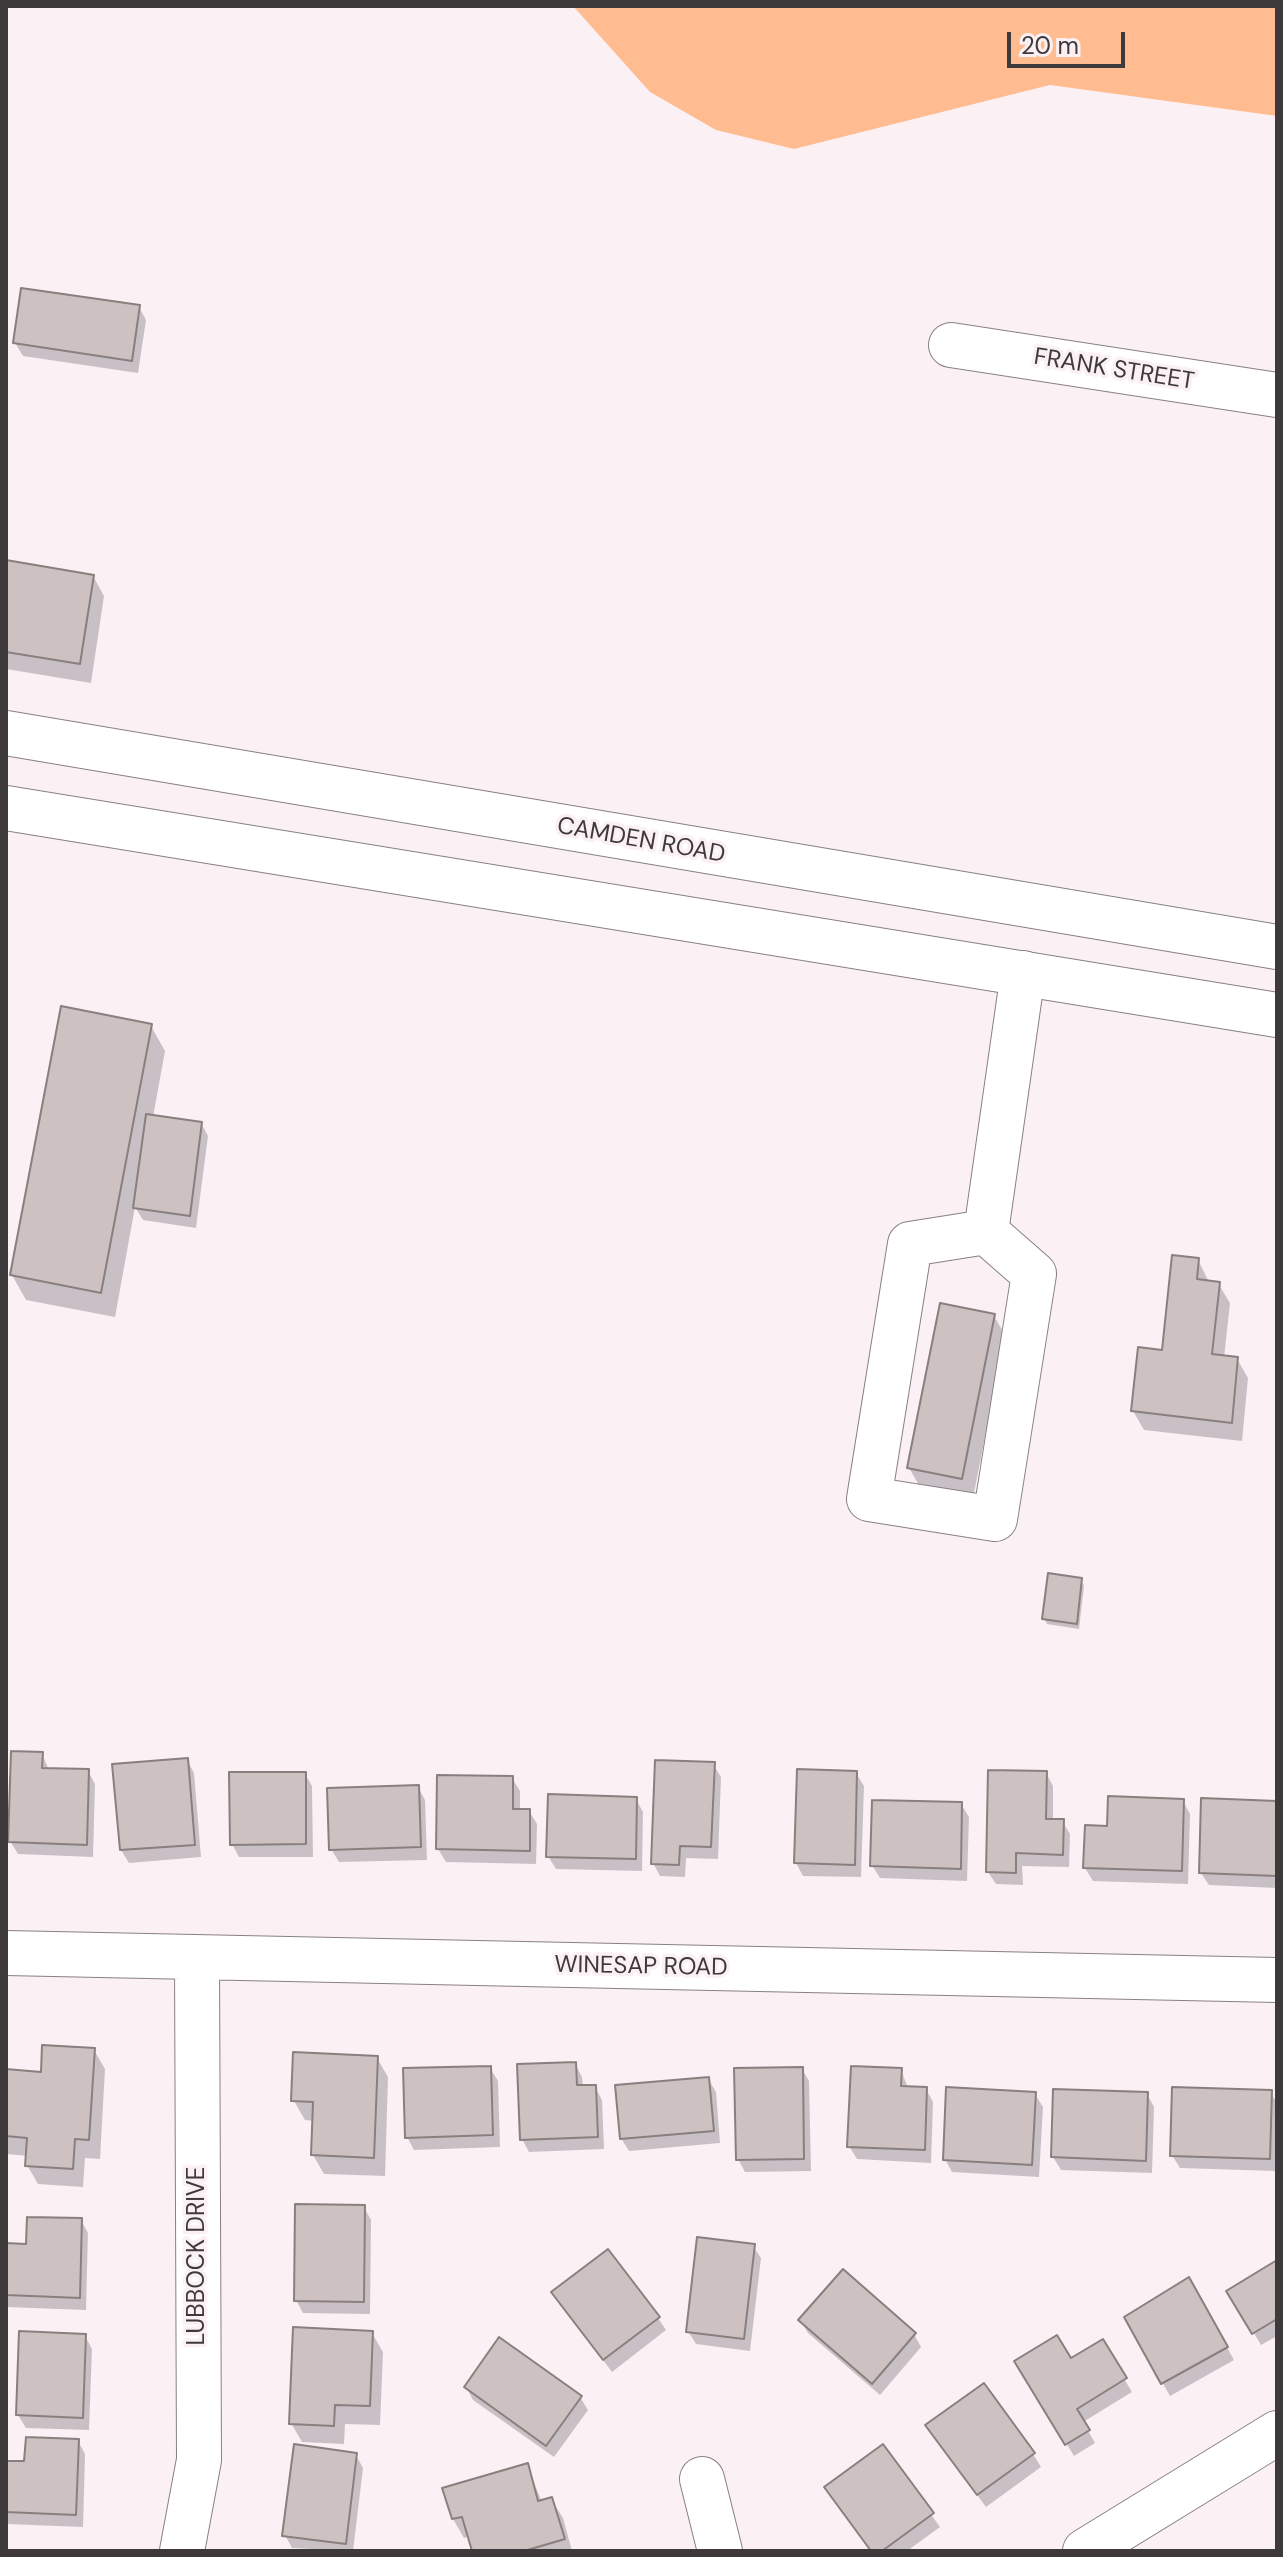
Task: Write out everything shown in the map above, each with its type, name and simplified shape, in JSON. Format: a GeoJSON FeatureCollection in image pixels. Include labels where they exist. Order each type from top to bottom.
{"type":"FeatureCollection","features":[{"type":"Feature","properties":{"kind":"main road","name":"FRANK STREET"},"geometry":{"type":"LineString","coordinates":[[951,345],[1277,395]]}},
{"type":"Feature","properties":{"kind":"main road","name":"CAMDEN ROAD"},"geometry":{"type":"LineString","coordinates":[[6,733],[1277,947]]}},
{"type":"Feature","properties":{"kind":"main road"},"geometry":{"type":"LineString","coordinates":[[6,808],[1277,1015]]}},
{"type":"Feature","properties":{"kind":"main road"},"geometry":{"type":"LineString","coordinates":[[1040,976],[1202,985],[1277,994]]}},
{"type":"Feature","properties":{"kind":"main road"},"geometry":{"type":"LineString","coordinates":[[986,1232],[1040,976]]}},
{"type":"Feature","properties":{"kind":"main road"},"geometry":{"type":"LineString","coordinates":[[986,1232],[1034,1274],[995,1519],[869,1499],[910,1244],[986,1232]]}},
{"type":"Feature","properties":{"kind":"main road","name":"WINESAP ROAD"},"geometry":{"type":"LineString","coordinates":[[6,1953],[1277,1980]]}},
{"type":"Feature","properties":{"kind":"main road","name":"LUBBOCK DRIVE"},"geometry":{"type":"LineString","coordinates":[[182,2551],[199,2460],[197,1959]]}},
{"type":"Feature","properties":{"kind":"main road"},"geometry":{"type":"LineString","coordinates":[[1085,2551],[1277,2433]]}},
{"type":"Feature","properties":{"kind":"main road"},"geometry":{"type":"LineString","coordinates":[[702,2479],[720,2551]]}},
{"type":"Feature","properties":{"kind":"shaded area"},"geometry":{"type":"Polygon","coordinates":[[[573,6],[1277,6],[1277,116],[1050,85],[794,149],[716,130],[650,92],[573,6]]]}},
{"type":"Feature","properties":{"kind":"building"},"geometry":{"type":"Polygon","coordinates":[[[21,288],[140,305],[132,361],[13,343],[21,288]]]}},
{"type":"Feature","properties":{"kind":"building"},"geometry":{"type":"Polygon","coordinates":[[[6,560],[94,575],[80,664],[6,652],[6,560]]]}},
{"type":"Feature","properties":{"kind":"building"},"geometry":{"type":"Polygon","coordinates":[[[61,1006],[152,1024],[101,1293],[10,1275],[61,1006]]]}},
{"type":"Feature","properties":{"kind":"building"},"geometry":{"type":"Polygon","coordinates":[[[146,1114],[202,1122],[190,1216],[133,1208],[146,1114]]]}},
{"type":"Feature","properties":{"kind":"building"},"geometry":{"type":"Polygon","coordinates":[[[1172,1255],[1199,1258],[1197,1279],[1220,1282],[1212,1354],[1238,1357],[1232,1423],[1131,1411],[1138,1347],[1162,1350],[1172,1255]]]}},
{"type":"Feature","properties":{"kind":"building"},"geometry":{"type":"Polygon","coordinates":[[[940,1303],[995,1314],[962,1479],[907,1468],[940,1303]]]}},
{"type":"Feature","properties":{"kind":"building"},"geometry":{"type":"Polygon","coordinates":[[[1048,1573],[1082,1578],[1077,1624],[1042,1619],[1048,1573]]]}},
{"type":"Feature","properties":{"kind":"building"},"geometry":{"type":"Polygon","coordinates":[[[11,1751],[43,1752],[42,1768],[89,1769],[87,1845],[8,1842],[11,1751]]]}},
{"type":"Feature","properties":{"kind":"building"},"geometry":{"type":"Polygon","coordinates":[[[188,1758],[195,1845],[120,1850],[112,1764],[188,1758]]]}},
{"type":"Feature","properties":{"kind":"building"},"geometry":{"type":"Polygon","coordinates":[[[655,1760],[715,1762],[711,1847],[680,1846],[679,1865],[651,1864],[655,1760]]]}},
{"type":"Feature","properties":{"kind":"building"},"geometry":{"type":"Polygon","coordinates":[[[797,1769],[857,1771],[855,1865],[794,1863],[797,1769]]]}},
{"type":"Feature","properties":{"kind":"building"},"geometry":{"type":"Polygon","coordinates":[[[988,1770],[1047,1771],[1046,1819],[1064,1819],[1063,1855],[1016,1853],[1016,1873],[986,1872],[988,1770]]]}},
{"type":"Feature","properties":{"kind":"building"},"geometry":{"type":"Polygon","coordinates":[[[229,1772],[306,1772],[306,1844],[230,1845],[229,1772]]]}},
{"type":"Feature","properties":{"kind":"building"},"geometry":{"type":"Polygon","coordinates":[[[437,1775],[513,1776],[513,1809],[530,1809],[530,1851],[436,1849],[437,1775]]]}},
{"type":"Feature","properties":{"kind":"building"},"geometry":{"type":"Polygon","coordinates":[[[419,1785],[421,1847],[329,1850],[327,1788],[419,1785]]]}},
{"type":"Feature","properties":{"kind":"building"},"geometry":{"type":"Polygon","coordinates":[[[548,1794],[637,1797],[636,1859],[546,1857],[548,1794]]]}},
{"type":"Feature","properties":{"kind":"building"},"geometry":{"type":"Polygon","coordinates":[[[1108,1796],[1184,1799],[1182,1871],[1083,1868],[1085,1825],[1107,1826],[1108,1796]]]}},
{"type":"Feature","properties":{"kind":"building"},"geometry":{"type":"Polygon","coordinates":[[[1201,1798],[1277,1801],[1277,1876],[1199,1873],[1201,1798]]]}},
{"type":"Feature","properties":{"kind":"building"},"geometry":{"type":"Polygon","coordinates":[[[872,1800],[962,1802],[961,1869],[870,1866],[872,1800]]]}},
{"type":"Feature","properties":{"kind":"building"},"geometry":{"type":"Polygon","coordinates":[[[42,2045],[95,2048],[89,2140],[75,2139],[73,2169],[25,2166],[27,2138],[6,2136],[6,2069],[41,2072],[42,2045]]]}},
{"type":"Feature","properties":{"kind":"building"},"geometry":{"type":"Polygon","coordinates":[[[293,2052],[378,2056],[374,2158],[311,2155],[313,2102],[291,2101],[293,2052]]]}},
{"type":"Feature","properties":{"kind":"building"},"geometry":{"type":"Polygon","coordinates":[[[576,2062],[577,2085],[596,2085],[598,2137],[520,2140],[517,2064],[576,2062]]]}},
{"type":"Feature","properties":{"kind":"building"},"geometry":{"type":"Polygon","coordinates":[[[491,2066],[493,2135],[405,2138],[403,2068],[491,2066]]]}},
{"type":"Feature","properties":{"kind":"building"},"geometry":{"type":"Polygon","coordinates":[[[851,2066],[902,2068],[901,2086],[927,2087],[925,2150],[847,2147],[851,2066]]]}},
{"type":"Feature","properties":{"kind":"building"},"geometry":{"type":"Polygon","coordinates":[[[803,2067],[804,2159],[736,2160],[734,2068],[803,2067]]]}},
{"type":"Feature","properties":{"kind":"building"},"geometry":{"type":"Polygon","coordinates":[[[709,2077],[714,2131],[620,2139],[615,2085],[709,2077]]]}},
{"type":"Feature","properties":{"kind":"building"},"geometry":{"type":"Polygon","coordinates":[[[946,2087],[1036,2092],[1032,2165],[943,2160],[946,2087]]]}},
{"type":"Feature","properties":{"kind":"building"},"geometry":{"type":"Polygon","coordinates":[[[1172,2087],[1272,2090],[1270,2159],[1170,2156],[1172,2087]]]}},
{"type":"Feature","properties":{"kind":"building"},"geometry":{"type":"Polygon","coordinates":[[[1053,2089],[1148,2092],[1146,2161],[1051,2157],[1053,2089]]]}},
{"type":"Feature","properties":{"kind":"building"},"geometry":{"type":"Polygon","coordinates":[[[295,2204],[365,2205],[364,2302],[294,2301],[295,2204]]]}},
{"type":"Feature","properties":{"kind":"building"},"geometry":{"type":"Polygon","coordinates":[[[27,2217],[82,2218],[80,2298],[6,2295],[6,2243],[26,2244],[27,2217]]]}},
{"type":"Feature","properties":{"kind":"building"},"geometry":{"type":"Polygon","coordinates":[[[697,2237],[755,2244],[744,2339],[686,2332],[697,2237]]]}},
{"type":"Feature","properties":{"kind":"building"},"geometry":{"type":"Polygon","coordinates":[[[608,2249],[660,2317],[603,2360],[551,2292],[608,2249]]]}},
{"type":"Feature","properties":{"kind":"building"},"geometry":{"type":"Polygon","coordinates":[[[1277,2260],[1277,2319],[1252,2334],[1226,2291],[1277,2260]]]}},
{"type":"Feature","properties":{"kind":"building"},"geometry":{"type":"Polygon","coordinates":[[[843,2269],[916,2333],[872,2384],[798,2320],[843,2269]]]}},
{"type":"Feature","properties":{"kind":"building"},"geometry":{"type":"Polygon","coordinates":[[[1189,2277],[1228,2347],[1161,2384],[1124,2317],[1189,2277]]]}},
{"type":"Feature","properties":{"kind":"building"},"geometry":{"type":"Polygon","coordinates":[[[293,2327],[373,2331],[370,2406],[335,2405],[334,2426],[289,2424],[293,2327]]]}},
{"type":"Feature","properties":{"kind":"building"},"geometry":{"type":"Polygon","coordinates":[[[19,2331],[86,2334],[83,2418],[16,2415],[19,2331]]]}},
{"type":"Feature","properties":{"kind":"building"},"geometry":{"type":"Polygon","coordinates":[[[1057,2335],[1071,2358],[1103,2339],[1127,2378],[1077,2409],[1090,2430],[1065,2445],[1014,2361],[1057,2335]]]}},
{"type":"Feature","properties":{"kind":"building"},"geometry":{"type":"Polygon","coordinates":[[[499,2337],[582,2396],[546,2446],[464,2387],[499,2337]]]}},
{"type":"Feature","properties":{"kind":"building"},"geometry":{"type":"Polygon","coordinates":[[[984,2383],[1035,2453],[977,2495],[925,2425],[984,2383]]]}},
{"type":"Feature","properties":{"kind":"building"},"geometry":{"type":"Polygon","coordinates":[[[26,2437],[79,2439],[76,2515],[6,2512],[6,2461],[24,2461],[26,2437]]]}},
{"type":"Feature","properties":{"kind":"building"},"geometry":{"type":"Polygon","coordinates":[[[294,2444],[357,2453],[346,2544],[282,2536],[294,2444]]]}},
{"type":"Feature","properties":{"kind":"building"},"geometry":{"type":"Polygon","coordinates":[[[883,2444],[934,2513],[882,2551],[871,2551],[824,2487],[883,2444]]]}},
{"type":"Feature","properties":{"kind":"building"},"geometry":{"type":"Polygon","coordinates":[[[528,2463],[538,2501],[552,2497],[565,2539],[524,2551],[472,2551],[462,2517],[452,2519],[442,2488],[528,2463]]]}}]}
